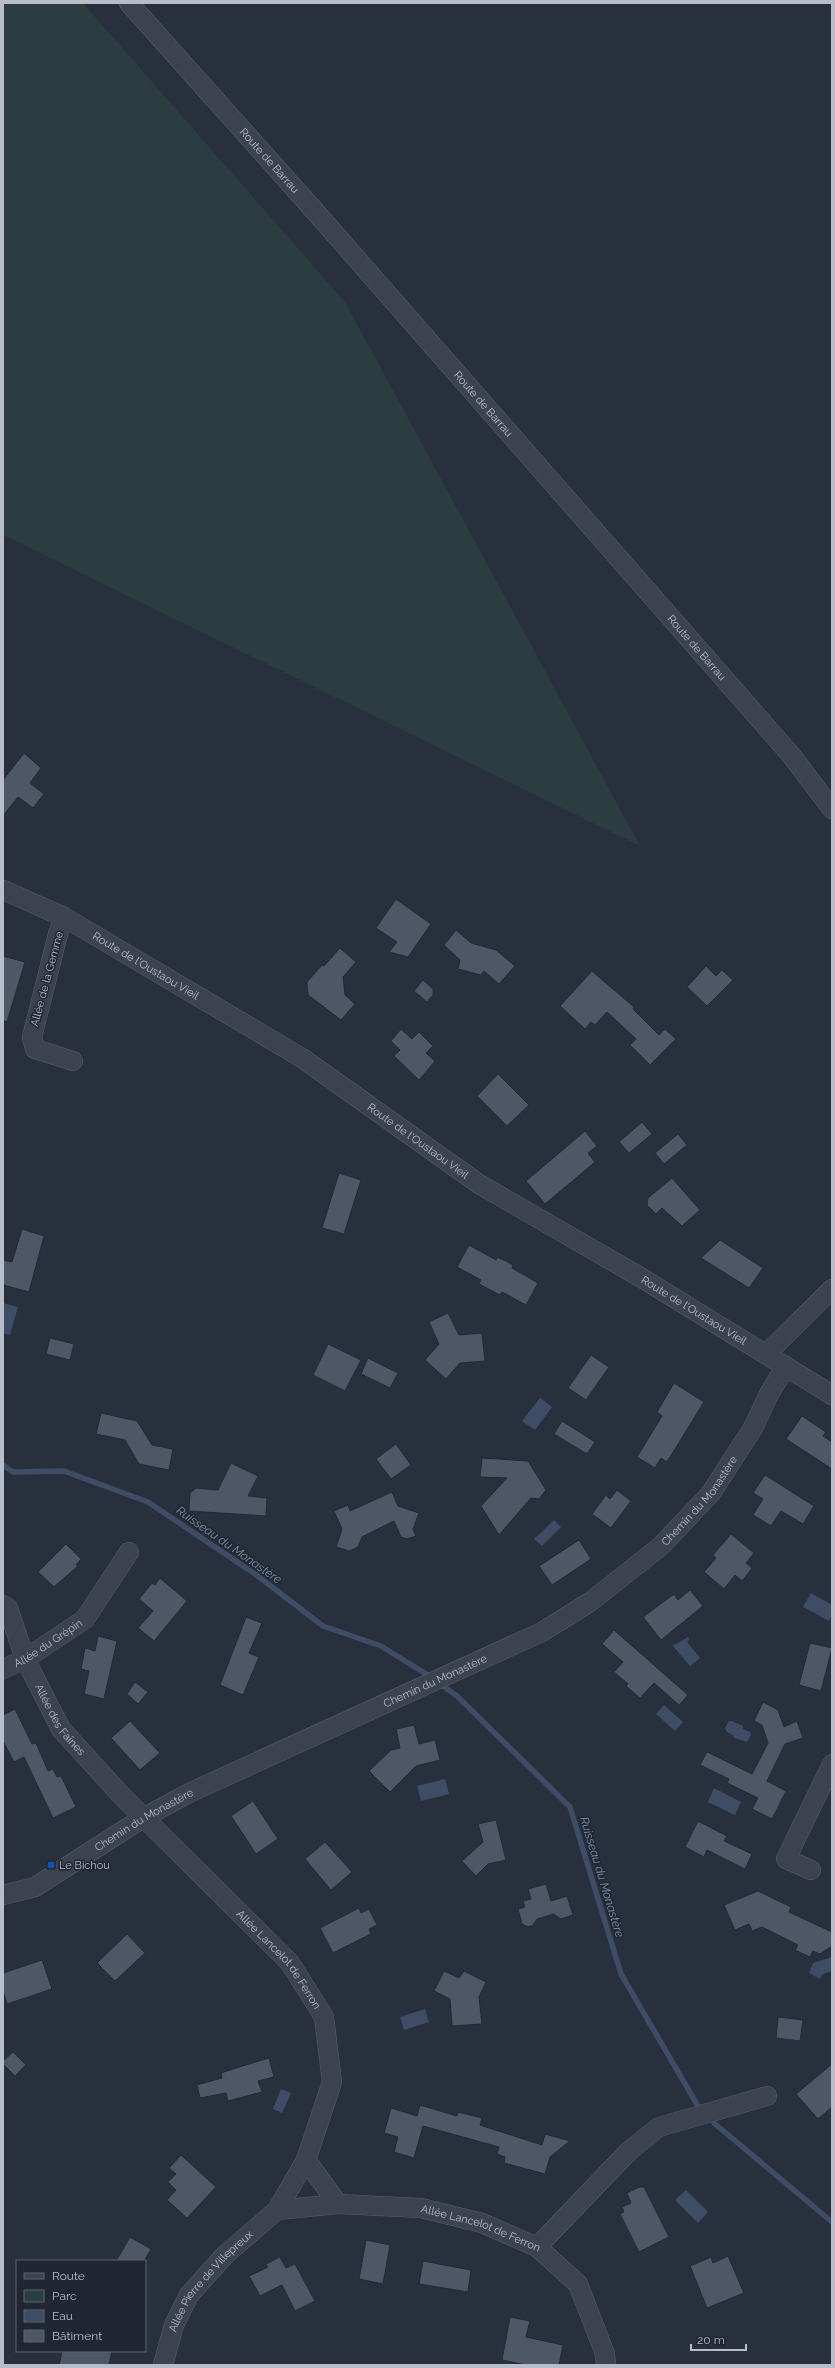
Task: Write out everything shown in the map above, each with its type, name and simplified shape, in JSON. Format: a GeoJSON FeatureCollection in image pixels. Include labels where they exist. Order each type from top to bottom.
{"type":"FeatureCollection","features":[{"type":"Feature","properties":{"kind":"street","name":"Route de Barrau"},"geometry":{"type":"LineString","coordinates":[[129,3],[325,222],[770,732],[832,809]]}},
{"type":"Feature","properties":{"kind":"street","name":"Route de l'Oustaou Vieil"},"geometry":{"type":"LineString","coordinates":[[3,890],[64,917],[302,1058],[479,1184],[767,1353],[832,1395]]}},
{"type":"Feature","properties":{"kind":"street","name":"Allée de la Gemme"},"geometry":{"type":"LineString","coordinates":[[64,917],[58,934],[32,1037],[35,1049],[73,1061]]}},
{"type":"Feature","properties":{"kind":"street"},"geometry":{"type":"LineString","coordinates":[[767,1353],[832,1289]]}},
{"type":"Feature","properties":{"kind":"street","name":"Chemin du Monastère"},"geometry":{"type":"LineString","coordinates":[[3,1895],[35,1887],[143,1818],[189,1793],[542,1632],[590,1602],[661,1546],[711,1493],[753,1428],[769,1394],[786,1366]]}},
{"type":"Feature","properties":{"kind":"street","name":"Allée du Grépin"},"geometry":{"type":"LineString","coordinates":[[3,1669],[25,1659],[85,1619],[128,1552]]}},
{"type":"Feature","properties":{"kind":"street","name":"Allée des Faînes"},"geometry":{"type":"LineString","coordinates":[[3,1605],[8,1608],[25,1659],[60,1729],[143,1818]]}},
{"type":"Feature","properties":{"kind":"street"},"geometry":{"type":"LineString","coordinates":[[811,1870],[786,1859],[832,1764]]}},
{"type":"Feature","properties":{"kind":"street","name":"Allée Lancelot de Ferron"},"geometry":{"type":"LineString","coordinates":[[143,1818],[290,1964],[324,2017],[332,2082],[306,2160],[277,2210]]}},
{"type":"Feature","properties":{"kind":"street"},"geometry":{"type":"LineString","coordinates":[[537,2247],[629,2151],[659,2127],[767,2096]]}},
{"type":"Feature","properties":{"kind":"street"},"geometry":{"type":"LineString","coordinates":[[306,2160],[338,2204]]}},
{"type":"Feature","properties":{"kind":"street","name":"Allée Lancelot de Ferron"},"geometry":{"type":"LineString","coordinates":[[277,2210],[338,2204],[421,2208],[482,2223],[537,2247],[578,2284],[605,2354],[606,2365]]}},
{"type":"Feature","properties":{"kind":"street","name":"Allée Pierre de Villepreux"},"geometry":{"type":"LineString","coordinates":[[163,2365],[174,2325],[189,2295],[225,2255],[277,2210]]}},
{"type":"Feature","properties":{"kind":"green space"},"geometry":{"type":"Polygon","coordinates":[[[3,3],[83,3],[345,302],[640,846],[3,535],[3,3]]]}},
{"type":"Feature","properties":{"kind":"water"},"geometry":{"type":"Polygon","coordinates":[[[3,1303],[18,1307],[10,1335],[3,1333],[3,1303]]]}},
{"type":"Feature","properties":{"kind":"water"},"geometry":{"type":"Polygon","coordinates":[[[540,1398],[552,1407],[535,1430],[522,1421],[540,1398]]]}},
{"type":"Feature","properties":{"kind":"water"},"geometry":{"type":"Polygon","coordinates":[[[554,1520],[561,1527],[542,1546],[534,1539],[554,1520]]]}},
{"type":"Feature","properties":{"kind":"water"},"geometry":{"type":"Polygon","coordinates":[[[811,1593],[832,1605],[832,1615],[829,1621],[803,1607],[811,1593]]]}},
{"type":"Feature","properties":{"kind":"water"},"geometry":{"type":"Polygon","coordinates":[[[688,1637],[689,1640],[687,1642],[700,1658],[690,1666],[673,1646],[688,1637]]]}},
{"type":"Feature","properties":{"kind":"water"},"geometry":{"type":"Polygon","coordinates":[[[664,1705],[683,1722],[675,1731],[656,1714],[664,1705]]]}},
{"type":"Feature","properties":{"kind":"water"},"geometry":{"type":"Polygon","coordinates":[[[729,1721],[743,1726],[743,1729],[750,1732],[751,1735],[747,1742],[734,1738],[733,1735],[727,1732],[725,1728],[729,1721]]]}},
{"type":"Feature","properties":{"kind":"water"},"geometry":{"type":"Polygon","coordinates":[[[445,1779],[449,1794],[421,1801],[417,1786],[445,1779]]]}},
{"type":"Feature","properties":{"kind":"water"},"geometry":{"type":"Polygon","coordinates":[[[714,1788],[741,1802],[735,1815],[708,1802],[714,1788]]]}},
{"type":"Feature","properties":{"kind":"water"},"geometry":{"type":"Polygon","coordinates":[[[832,1957],[832,1971],[823,1974],[820,1979],[809,1973],[813,1963],[832,1957]]]}},
{"type":"Feature","properties":{"kind":"water"},"geometry":{"type":"Polygon","coordinates":[[[425,2009],[429,2022],[404,2030],[400,2017],[425,2009]]]}},
{"type":"Feature","properties":{"kind":"water"},"geometry":{"type":"Polygon","coordinates":[[[281,2089],[291,2093],[282,2113],[273,2109],[281,2089]]]}},
{"type":"Feature","properties":{"kind":"water"},"geometry":{"type":"Polygon","coordinates":[[[686,2190],[708,2212],[698,2223],[675,2200],[686,2190]]]}},
{"type":"Feature","properties":{"kind":"building"},"geometry":{"type":"Polygon","coordinates":[[[24,753],[41,768],[30,783],[44,794],[33,808],[18,797],[3,816],[3,780],[24,753]]]}},
{"type":"Feature","properties":{"kind":"building"},"geometry":{"type":"Polygon","coordinates":[[[396,899],[431,924],[408,957],[389,952],[397,942],[376,928],[396,899]]]}},
{"type":"Feature","properties":{"kind":"building"},"geometry":{"type":"Polygon","coordinates":[[[456,930],[471,943],[496,950],[515,966],[499,984],[484,971],[481,975],[458,969],[460,960],[444,945],[456,930]]]}},
{"type":"Feature","properties":{"kind":"building"},"geometry":{"type":"Polygon","coordinates":[[[340,948],[356,962],[343,977],[345,995],[355,1004],[341,1020],[308,995],[307,985],[307,982],[322,965],[324,966],[340,948]]]}},
{"type":"Feature","properties":{"kind":"building"},"geometry":{"type":"Polygon","coordinates":[[[3,956],[25,962],[7,1022],[3,1021],[3,956]]]}},
{"type":"Feature","properties":{"kind":"building"},"geometry":{"type":"Polygon","coordinates":[[[706,966],[716,976],[722,970],[733,980],[707,1006],[687,987],[706,966]]]}},
{"type":"Feature","properties":{"kind":"building"},"geometry":{"type":"Polygon","coordinates":[[[592,971],[634,1007],[633,1009],[659,1035],[665,1029],[676,1039],[650,1065],[630,1045],[636,1039],[607,1012],[595,1025],[591,1022],[585,1029],[560,1006],[592,971]]]}},
{"type":"Feature","properties":{"kind":"building"},"geometry":{"type":"Polygon","coordinates":[[[423,980],[433,989],[433,995],[427,1002],[414,991],[423,980]]]}},
{"type":"Feature","properties":{"kind":"building"},"geometry":{"type":"Polygon","coordinates":[[[401,1029],[412,1039],[419,1032],[433,1046],[426,1053],[435,1061],[419,1080],[394,1056],[400,1050],[391,1041],[401,1029]]]}},
{"type":"Feature","properties":{"kind":"building"},"geometry":{"type":"Polygon","coordinates":[[[498,1074],[529,1105],[507,1126],[477,1096],[498,1074]]]}},
{"type":"Feature","properties":{"kind":"building"},"geometry":{"type":"Polygon","coordinates":[[[642,1122],[652,1134],[629,1153],[619,1142],[642,1122]]]}},
{"type":"Feature","properties":{"kind":"building"},"geometry":{"type":"Polygon","coordinates":[[[585,1131],[597,1146],[588,1153],[595,1162],[545,1204],[526,1181],[585,1131]]]}},
{"type":"Feature","properties":{"kind":"building"},"geometry":{"type":"Polygon","coordinates":[[[678,1134],[687,1145],[664,1164],[655,1153],[678,1134]]]}},
{"type":"Feature","properties":{"kind":"building"},"geometry":{"type":"Polygon","coordinates":[[[339,1173],[361,1180],[344,1234],[322,1228],[339,1173]]]}},
{"type":"Feature","properties":{"kind":"building"},"geometry":{"type":"Polygon","coordinates":[[[672,1178],[700,1210],[682,1226],[662,1208],[656,1214],[647,1205],[648,1198],[672,1178]]]}},
{"type":"Feature","properties":{"kind":"building"},"geometry":{"type":"Polygon","coordinates":[[[22,1229],[44,1236],[29,1292],[3,1285],[3,1260],[12,1262],[22,1229]]]}},
{"type":"Feature","properties":{"kind":"building"},"geometry":{"type":"Polygon","coordinates":[[[720,1240],[763,1268],[749,1288],[701,1258],[720,1240]]]}},
{"type":"Feature","properties":{"kind":"building"},"geometry":{"type":"Polygon","coordinates":[[[469,1245],[496,1260],[497,1257],[506,1261],[513,1265],[512,1268],[538,1283],[526,1305],[502,1292],[500,1295],[479,1284],[481,1280],[457,1267],[469,1245]]]}},
{"type":"Feature","properties":{"kind":"building"},"geometry":{"type":"Polygon","coordinates":[[[448,1313],[459,1335],[482,1333],[485,1361],[460,1363],[446,1379],[425,1360],[439,1344],[429,1322],[448,1313]]]}},
{"type":"Feature","properties":{"kind":"building"},"geometry":{"type":"Polygon","coordinates":[[[50,1338],[74,1344],[70,1360],[46,1354],[50,1338]]]}},
{"type":"Feature","properties":{"kind":"building"},"geometry":{"type":"Polygon","coordinates":[[[328,1344],[361,1360],[345,1391],[313,1375],[328,1344]]]}},
{"type":"Feature","properties":{"kind":"building"},"geometry":{"type":"Polygon","coordinates":[[[591,1355],[609,1367],[586,1400],[568,1388],[591,1355]]]}},
{"type":"Feature","properties":{"kind":"building"},"geometry":{"type":"Polygon","coordinates":[[[368,1358],[398,1373],[390,1388],[361,1374],[368,1358]]]}},
{"type":"Feature","properties":{"kind":"building"},"geometry":{"type":"Polygon","coordinates":[[[674,1383],[704,1402],[667,1462],[661,1458],[655,1468],[637,1457],[662,1416],[657,1412],[674,1383]]]}},
{"type":"Feature","properties":{"kind":"building"},"geometry":{"type":"Polygon","coordinates":[[[101,1413],[137,1421],[152,1445],[173,1449],[169,1470],[139,1464],[125,1440],[96,1434],[101,1413]]]}},
{"type":"Feature","properties":{"kind":"building"},"geometry":{"type":"Polygon","coordinates":[[[802,1416],[826,1432],[823,1436],[832,1442],[832,1469],[786,1439],[802,1416]]]}},
{"type":"Feature","properties":{"kind":"building"},"geometry":{"type":"Polygon","coordinates":[[[562,1421],[595,1442],[587,1454],[554,1434],[562,1421]]]}},
{"type":"Feature","properties":{"kind":"building"},"geometry":{"type":"Polygon","coordinates":[[[396,1444],[411,1465],[391,1479],[376,1459],[396,1444]]]}},
{"type":"Feature","properties":{"kind":"building"},"geometry":{"type":"Polygon","coordinates":[[[482,1458],[528,1461],[546,1490],[539,1499],[531,1498],[499,1535],[481,1506],[507,1478],[480,1477],[482,1458]]]}},
{"type":"Feature","properties":{"kind":"building"},"geometry":{"type":"Polygon","coordinates":[[[231,1463],[258,1476],[248,1496],[267,1498],[266,1516],[189,1511],[190,1493],[196,1488],[218,1490],[231,1463]]]}},
{"type":"Feature","properties":{"kind":"building"},"geometry":{"type":"Polygon","coordinates":[[[765,1475],[814,1506],[803,1524],[781,1511],[771,1526],[753,1515],[763,1499],[753,1493],[765,1475]]]}},
{"type":"Feature","properties":{"kind":"building"},"geometry":{"type":"Polygon","coordinates":[[[617,1490],[631,1501],[611,1528],[592,1514],[606,1495],[610,1499],[617,1490]]]}},
{"type":"Feature","properties":{"kind":"building"},"geometry":{"type":"Polygon","coordinates":[[[392,1492],[398,1506],[419,1513],[413,1529],[416,1536],[407,1539],[401,1537],[394,1521],[362,1537],[358,1547],[349,1551],[336,1547],[342,1529],[334,1511],[348,1505],[350,1511],[392,1492]]]}},
{"type":"Feature","properties":{"kind":"building"},"geometry":{"type":"Polygon","coordinates":[[[731,1534],[754,1553],[746,1563],[752,1568],[742,1581],[735,1575],[724,1589],[704,1572],[716,1558],[713,1555],[731,1534]]]}},
{"type":"Feature","properties":{"kind":"building"},"geometry":{"type":"Polygon","coordinates":[[[579,1540],[591,1559],[552,1585],[539,1566],[579,1540]]]}},
{"type":"Feature","properties":{"kind":"building"},"geometry":{"type":"Polygon","coordinates":[[[66,1544],[81,1559],[76,1565],[78,1566],[54,1587],[38,1572],[66,1544]]]}},
{"type":"Feature","properties":{"kind":"building"},"geometry":{"type":"Polygon","coordinates":[[[160,1578],[187,1601],[154,1641],[138,1628],[153,1611],[139,1599],[152,1583],[155,1585],[160,1578]]]}},
{"type":"Feature","properties":{"kind":"building"},"geometry":{"type":"Polygon","coordinates":[[[690,1590],[703,1606],[661,1640],[643,1617],[674,1594],[678,1600],[690,1590]]]}},
{"type":"Feature","properties":{"kind":"building"},"geometry":{"type":"Polygon","coordinates":[[[246,1617],[262,1623],[249,1653],[259,1657],[243,1695],[220,1685],[246,1617]]]}},
{"type":"Feature","properties":{"kind":"building"},"geometry":{"type":"Polygon","coordinates":[[[614,1630],[688,1695],[679,1705],[654,1683],[640,1698],[626,1686],[628,1684],[614,1672],[623,1662],[602,1644],[614,1630]]]}},
{"type":"Feature","properties":{"kind":"building"},"geometry":{"type":"Polygon","coordinates":[[[98,1636],[117,1641],[104,1699],[84,1694],[89,1671],[81,1669],[85,1648],[95,1651],[98,1636]]]}},
{"type":"Feature","properties":{"kind":"building"},"geometry":{"type":"Polygon","coordinates":[[[810,1643],[832,1648],[821,1691],[799,1685],[810,1643]]]}},
{"type":"Feature","properties":{"kind":"building"},"geometry":{"type":"Polygon","coordinates":[[[135,1682],[148,1692],[138,1704],[127,1694],[135,1682]]]}},
{"type":"Feature","properties":{"kind":"building"},"geometry":{"type":"Polygon","coordinates":[[[763,1702],[778,1710],[784,1727],[797,1721],[803,1738],[785,1744],[767,1781],[786,1791],[772,1819],[752,1809],[758,1798],[727,1783],[729,1779],[700,1765],[707,1752],[752,1774],[768,1743],[762,1725],[754,1721],[763,1702]]]}},
{"type":"Feature","properties":{"kind":"building"},"geometry":{"type":"Polygon","coordinates":[[[15,1709],[32,1744],[36,1743],[48,1771],[53,1769],[57,1777],[61,1776],[76,1807],[53,1818],[24,1757],[14,1762],[3,1741],[3,1715],[15,1709]]]}},
{"type":"Feature","properties":{"kind":"building"},"geometry":{"type":"Polygon","coordinates":[[[130,1721],[160,1753],[140,1770],[111,1738],[130,1721]]]}},
{"type":"Feature","properties":{"kind":"building"},"geometry":{"type":"Polygon","coordinates":[[[414,1725],[419,1744],[435,1740],[440,1760],[416,1766],[390,1792],[369,1771],[391,1750],[400,1748],[396,1729],[414,1725]]]}},
{"type":"Feature","properties":{"kind":"building"},"geometry":{"type":"Polygon","coordinates":[[[253,1801],[278,1839],[256,1854],[231,1816],[253,1801]]]}},
{"type":"Feature","properties":{"kind":"building"},"geometry":{"type":"Polygon","coordinates":[[[496,1820],[506,1860],[488,1864],[476,1876],[462,1861],[483,1842],[478,1824],[496,1820]]]}},
{"type":"Feature","properties":{"kind":"building"},"geometry":{"type":"Polygon","coordinates":[[[698,1821],[727,1836],[724,1841],[752,1854],[745,1869],[707,1850],[704,1857],[685,1847],[698,1821]]]}},
{"type":"Feature","properties":{"kind":"building"},"geometry":{"type":"Polygon","coordinates":[[[325,1842],[352,1872],[331,1890],[305,1859],[325,1842]]]}},
{"type":"Feature","properties":{"kind":"building"},"geometry":{"type":"Polygon","coordinates":[[[546,1884],[551,1901],[567,1896],[573,1915],[561,1919],[554,1914],[537,1919],[533,1925],[528,1927],[522,1924],[518,1909],[525,1907],[523,1901],[531,1899],[528,1889],[546,1884]]]}},
{"type":"Feature","properties":{"kind":"building"},"geometry":{"type":"Polygon","coordinates":[[[758,1891],[791,1907],[789,1912],[832,1932],[832,1946],[820,1954],[813,1951],[810,1957],[795,1950],[798,1945],[762,1927],[752,1931],[749,1924],[735,1930],[724,1905],[758,1891]]]}},
{"type":"Feature","properties":{"kind":"building"},"geometry":{"type":"Polygon","coordinates":[[[359,1908],[361,1913],[369,1909],[377,1925],[369,1929],[371,1934],[333,1953],[320,1928],[359,1908]]]}},
{"type":"Feature","properties":{"kind":"building"},"geometry":{"type":"Polygon","coordinates":[[[127,1934],[145,1953],[115,1981],[97,1963],[127,1934]]]}},
{"type":"Feature","properties":{"kind":"building"},"geometry":{"type":"Polygon","coordinates":[[[42,1960],[52,1989],[7,2004],[3,1991],[3,1973],[42,1960]]]}},
{"type":"Feature","properties":{"kind":"building"},"geometry":{"type":"Polygon","coordinates":[[[444,1971],[459,1978],[464,1971],[486,1982],[479,1997],[482,2024],[452,2026],[450,1999],[434,1991],[444,1971]]]}},
{"type":"Feature","properties":{"kind":"building"},"geometry":{"type":"Polygon","coordinates":[[[778,2017],[803,2020],[800,2041],[776,2038],[778,2017]]]}},
{"type":"Feature","properties":{"kind":"building"},"geometry":{"type":"Polygon","coordinates":[[[13,2052],[26,2065],[15,2076],[3,2064],[3,2061],[13,2052]]]}},
{"type":"Feature","properties":{"kind":"building"},"geometry":{"type":"Polygon","coordinates":[[[269,2058],[274,2077],[258,2081],[262,2092],[228,2101],[226,2093],[200,2098],[197,2085],[222,2078],[221,2073],[269,2058]]]}},
{"type":"Feature","properties":{"kind":"building"},"geometry":{"type":"Polygon","coordinates":[[[832,2064],[832,2107],[818,2119],[796,2094],[832,2064]]]}},
{"type":"Feature","properties":{"kind":"building"},"geometry":{"type":"Polygon","coordinates":[[[420,2105],[457,2116],[458,2112],[482,2118],[480,2125],[542,2145],[545,2134],[570,2141],[550,2157],[545,2174],[504,2163],[505,2157],[497,2154],[499,2147],[423,2126],[414,2158],[394,2152],[398,2137],[384,2133],[391,2108],[417,2116],[420,2105]]]}},
{"type":"Feature","properties":{"kind":"building"},"geometry":{"type":"Polygon","coordinates":[[[181,2155],[216,2187],[187,2218],[167,2200],[176,2190],[168,2182],[176,2174],[169,2168],[181,2155]]]}},
{"type":"Feature","properties":{"kind":"building"},"geometry":{"type":"Polygon","coordinates":[[[639,2187],[644,2187],[669,2237],[639,2252],[620,2214],[624,2212],[622,2207],[631,2203],[627,2193],[639,2187]]]}},
{"type":"Feature","properties":{"kind":"building"},"geometry":{"type":"Polygon","coordinates":[[[130,2237],[151,2249],[145,2260],[117,2260],[130,2237]]]}},
{"type":"Feature","properties":{"kind":"building"},"geometry":{"type":"Polygon","coordinates":[[[366,2240],[390,2245],[383,2284],[359,2279],[366,2240]]]}},
{"type":"Feature","properties":{"kind":"building"},"geometry":{"type":"Polygon","coordinates":[[[728,2256],[744,2293],[707,2308],[690,2266],[711,2257],[713,2263],[728,2256]]]}},
{"type":"Feature","properties":{"kind":"building"},"geometry":{"type":"Polygon","coordinates":[[[280,2257],[286,2268],[295,2264],[315,2301],[295,2311],[282,2285],[260,2296],[249,2276],[268,2267],[266,2264],[280,2257]]]}},
{"type":"Feature","properties":{"kind":"building"},"geometry":{"type":"Polygon","coordinates":[[[423,2261],[471,2270],[468,2292],[419,2284],[423,2261]]]}},
{"type":"Feature","properties":{"kind":"building"},"geometry":{"type":"Polygon","coordinates":[[[510,2317],[530,2321],[526,2337],[563,2345],[559,2365],[526,2365],[502,2360],[510,2317]]]}},
{"type":"Feature","properties":{"kind":"building"},"geometry":{"type":"Polygon","coordinates":[[[62,2352],[112,2352],[109,2365],[59,2365],[62,2352]]]}},
{"type":"Feature","properties":{"kind":"waterway","name":"Ruisseau du Monastère"},"geometry":{"type":"LineString","coordinates":[[3,1465],[13,1472],[64,1471],[148,1502],[255,1574],[323,1626],[381,1646],[431,1677]]}},
{"type":"Feature","properties":{"kind":"waterway","name":"Ruisseau du Monastère"},"geometry":{"type":"LineString","coordinates":[[443,1686],[457,1696],[570,1807],[621,1974],[698,2106]]}},
{"type":"Feature","properties":{"kind":"waterway","name":"Ruisseau du Monastère"},"geometry":{"type":"LineString","coordinates":[[714,2123],[832,2222]]}},
{"type":"Feature","properties":{"kind":"place","name":"Le Bichou"},"geometry":{"type":"Point","coordinates":[51,1865]}}]}
